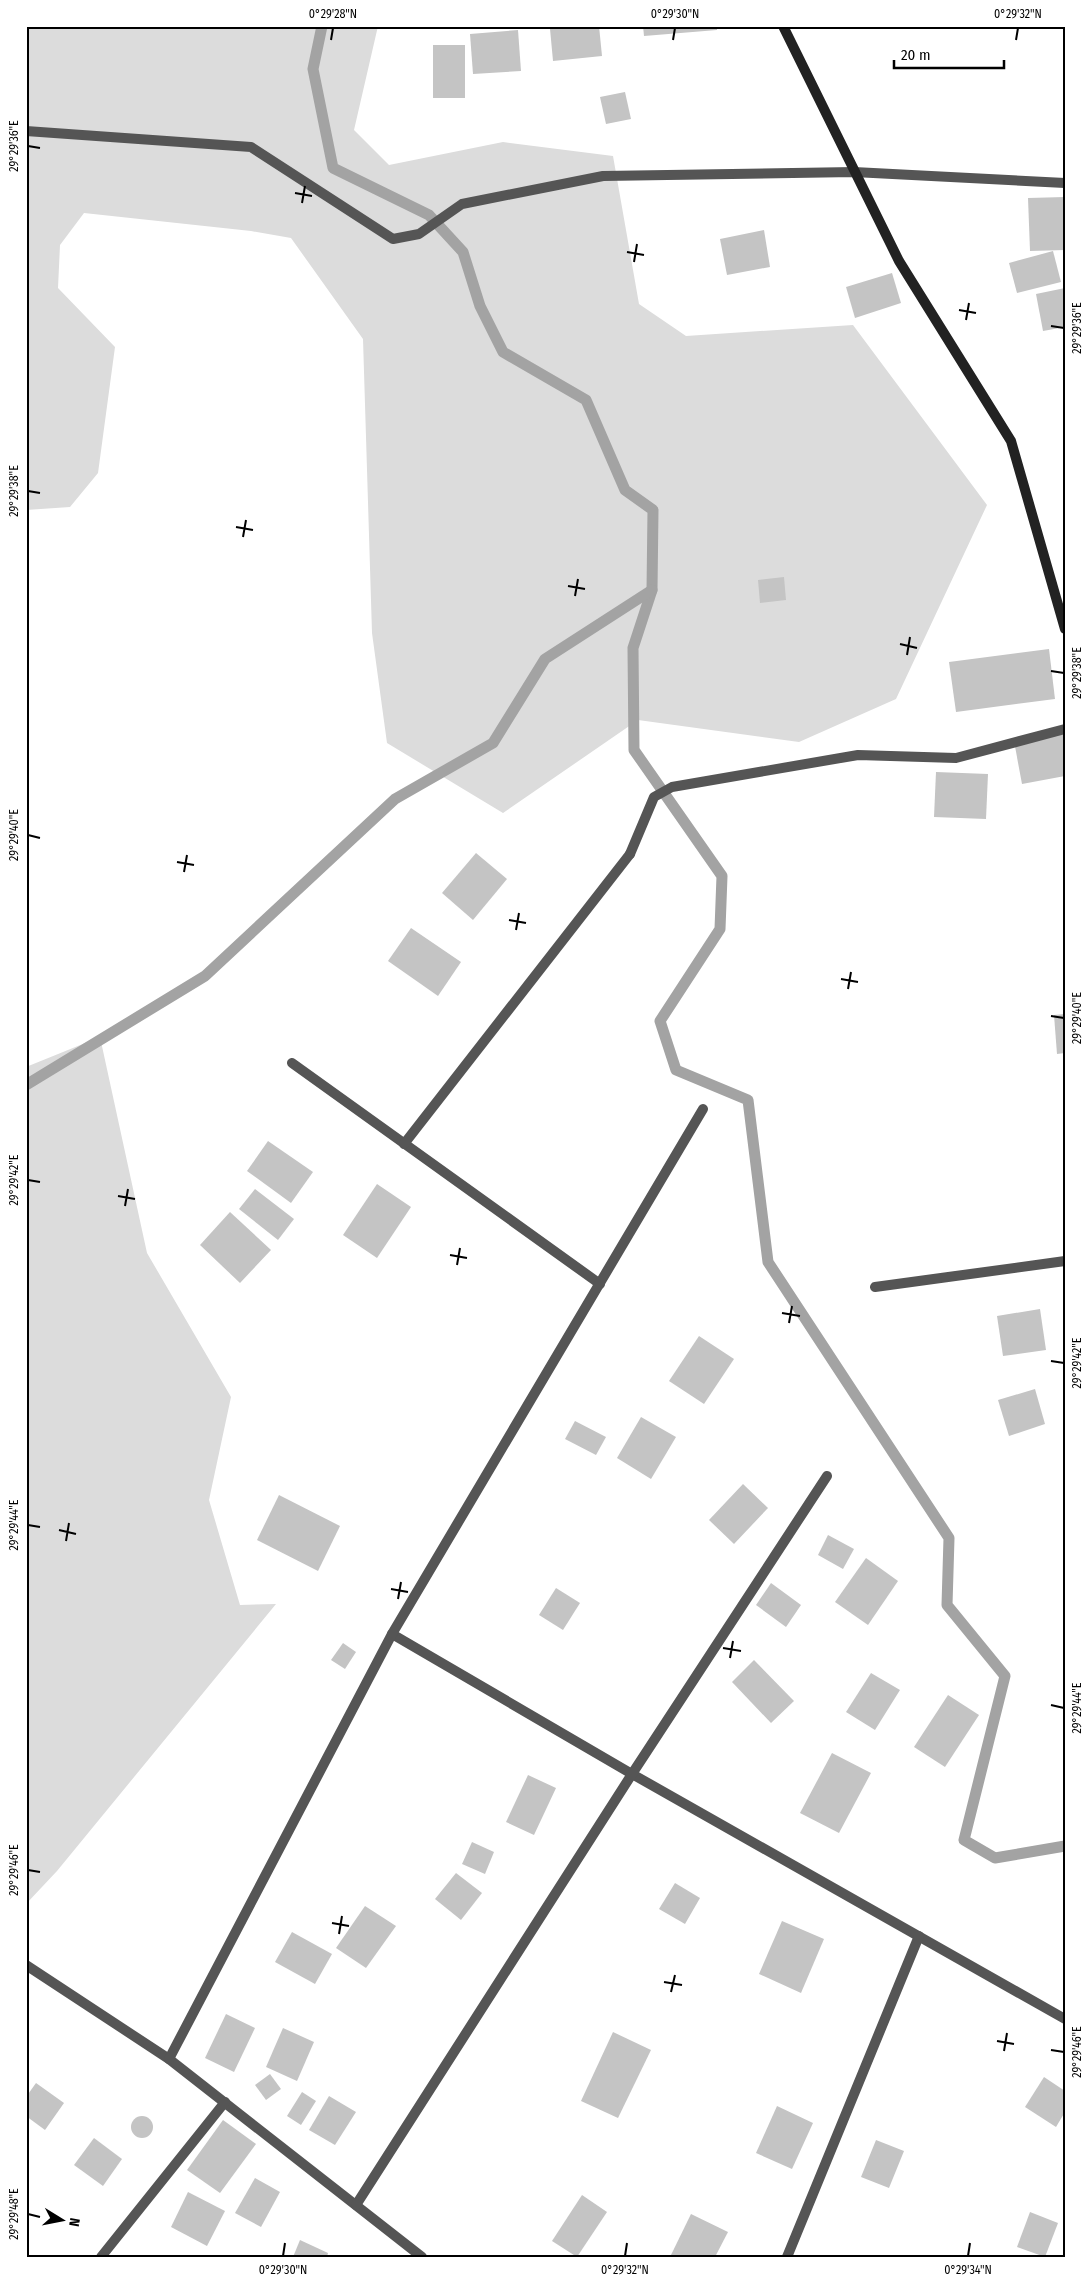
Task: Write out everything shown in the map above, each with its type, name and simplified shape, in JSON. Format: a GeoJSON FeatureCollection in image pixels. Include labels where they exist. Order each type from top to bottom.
{"type":"FeatureCollection","features":[{"type":"Feature","properties":{"kind":"street"},"geometry":{"type":"LineString","coordinates":[[782,26],[899,261],[1011,441],[1065,629]]}},
{"type":"Feature","properties":{"kind":"street"},"geometry":{"type":"LineString","coordinates":[[26,131],[251,147],[393,239],[419,234],[462,204],[603,176],[854,172],[1065,183]]}},
{"type":"Feature","properties":{"kind":"street"},"geometry":{"type":"LineString","coordinates":[[404,1144],[630,854],[654,797],[672,787],[858,755],[956,758],[1065,729]]}},
{"type":"Feature","properties":{"kind":"street"},"geometry":{"type":"LineString","coordinates":[[292,1063],[600,1284]]}},
{"type":"Feature","properties":{"kind":"street"},"geometry":{"type":"LineString","coordinates":[[169,2059],[392,1634],[703,1109]]}},
{"type":"Feature","properties":{"kind":"street"},"geometry":{"type":"LineString","coordinates":[[875,1287],[1065,1261]]}},
{"type":"Feature","properties":{"kind":"street"},"geometry":{"type":"LineString","coordinates":[[356,2205],[632,1774],[826,1476]]}},
{"type":"Feature","properties":{"kind":"street"},"geometry":{"type":"LineString","coordinates":[[392,1634],[632,1774],[1065,2018]]}},
{"type":"Feature","properties":{"kind":"street"},"geometry":{"type":"LineString","coordinates":[[787,2257],[918,1936]]}},
{"type":"Feature","properties":{"kind":"street"},"geometry":{"type":"LineString","coordinates":[[26,1964],[169,2059],[420,2256]]}},
{"type":"Feature","properties":{"kind":"street"},"geometry":{"type":"LineString","coordinates":[[101,2257],[225,2102]]}},
{"type":"Feature","properties":{"kind":"shaded area"},"geometry":{"type":"Polygon","coordinates":[[[26,26],[378,26],[354,130],[389,165],[503,142],[613,156],[639,304],[686,336],[853,325],[987,505],[896,699],[799,742],[638,720],[503,813],[387,743],[372,633],[363,339],[291,238],[251,231],[84,213],[60,245],[58,288],[115,347],[98,473],[70,507],[26,510],[26,26]]]}},
{"type":"Feature","properties":{"kind":"shaded area"},"geometry":{"type":"Polygon","coordinates":[[[100,1037],[147,1253],[231,1397],[209,1500],[240,1605],[276,1604],[57,1871],[26,1904],[26,1067],[100,1037]]]}},
{"type":"Feature","properties":{"kind":"building"},"geometry":{"type":"Polygon","coordinates":[[[570,26],[599,26],[602,56],[553,61],[550,29],[570,26]]]}},
{"type":"Feature","properties":{"kind":"building"},"geometry":{"type":"Polygon","coordinates":[[[643,26],[717,26],[717,30],[644,36],[643,26]]]}},
{"type":"Feature","properties":{"kind":"building"},"geometry":{"type":"Polygon","coordinates":[[[518,30],[521,71],[473,74],[470,34],[518,30]]]}},
{"type":"Feature","properties":{"kind":"building"},"geometry":{"type":"Polygon","coordinates":[[[433,45],[465,45],[465,98],[433,98],[433,45]]]}},
{"type":"Feature","properties":{"kind":"building"},"geometry":{"type":"Polygon","coordinates":[[[625,92],[631,119],[606,124],[600,97],[625,92]]]}},
{"type":"Feature","properties":{"kind":"building"},"geometry":{"type":"Polygon","coordinates":[[[1065,197],[1065,250],[1030,251],[1028,198],[1065,197]]]}},
{"type":"Feature","properties":{"kind":"building"},"geometry":{"type":"Polygon","coordinates":[[[764,230],[770,267],[727,275],[720,239],[764,230]]]}},
{"type":"Feature","properties":{"kind":"building"},"geometry":{"type":"Polygon","coordinates":[[[1053,251],[1061,282],[1017,293],[1009,263],[1053,251]]]}},
{"type":"Feature","properties":{"kind":"building"},"geometry":{"type":"Polygon","coordinates":[[[892,273],[901,303],[855,318],[846,287],[892,273]]]}},
{"type":"Feature","properties":{"kind":"building"},"geometry":{"type":"Polygon","coordinates":[[[1065,288],[1065,327],[1043,331],[1036,294],[1065,288]]]}},
{"type":"Feature","properties":{"kind":"building"},"geometry":{"type":"Polygon","coordinates":[[[784,577],[786,600],[760,603],[758,580],[784,577]]]}},
{"type":"Feature","properties":{"kind":"building"},"geometry":{"type":"Polygon","coordinates":[[[1049,649],[1055,699],[956,712],[949,662],[1049,649]]]}},
{"type":"Feature","properties":{"kind":"building"},"geometry":{"type":"Polygon","coordinates":[[[1065,731],[1065,776],[1022,784],[1014,741],[1065,731]]]}},
{"type":"Feature","properties":{"kind":"building"},"geometry":{"type":"Polygon","coordinates":[[[936,772],[988,774],[986,819],[934,817],[936,772]]]}},
{"type":"Feature","properties":{"kind":"building"},"geometry":{"type":"Polygon","coordinates":[[[476,853],[507,879],[473,920],[442,893],[476,853]]]}},
{"type":"Feature","properties":{"kind":"building"},"geometry":{"type":"Polygon","coordinates":[[[411,928],[461,962],[438,996],[388,961],[411,928]]]}},
{"type":"Feature","properties":{"kind":"building"},"geometry":{"type":"Polygon","coordinates":[[[1065,1014],[1065,1053],[1057,1054],[1054,1015],[1065,1014]]]}},
{"type":"Feature","properties":{"kind":"building"},"geometry":{"type":"Polygon","coordinates":[[[268,1141],[313,1172],[291,1203],[247,1171],[268,1141]]]}},
{"type":"Feature","properties":{"kind":"building"},"geometry":{"type":"Polygon","coordinates":[[[377,1184],[411,1207],[377,1258],[343,1235],[377,1184]]]}},
{"type":"Feature","properties":{"kind":"building"},"geometry":{"type":"Polygon","coordinates":[[[255,1189],[294,1219],[278,1240],[239,1209],[255,1189]]]}},
{"type":"Feature","properties":{"kind":"building"},"geometry":{"type":"Polygon","coordinates":[[[230,1212],[271,1250],[240,1283],[200,1245],[230,1212]]]}},
{"type":"Feature","properties":{"kind":"building"},"geometry":{"type":"Polygon","coordinates":[[[1040,1309],[1046,1350],[1003,1356],[997,1316],[1040,1309]]]}},
{"type":"Feature","properties":{"kind":"building"},"geometry":{"type":"Polygon","coordinates":[[[699,1336],[734,1359],[704,1404],[669,1381],[699,1336]]]}},
{"type":"Feature","properties":{"kind":"building"},"geometry":{"type":"Polygon","coordinates":[[[1035,1389],[1045,1424],[1009,1436],[998,1400],[1035,1389]]]}},
{"type":"Feature","properties":{"kind":"building"},"geometry":{"type":"Polygon","coordinates":[[[641,1417],[676,1437],[651,1479],[617,1458],[641,1417]]]}},
{"type":"Feature","properties":{"kind":"building"},"geometry":{"type":"Polygon","coordinates":[[[575,1421],[606,1437],[596,1455],[565,1439],[575,1421]]]}},
{"type":"Feature","properties":{"kind":"building"},"geometry":{"type":"Polygon","coordinates":[[[743,1484],[768,1508],[734,1544],[709,1520],[743,1484]]]}},
{"type":"Feature","properties":{"kind":"building"},"geometry":{"type":"Polygon","coordinates":[[[279,1495],[340,1526],[318,1571],[257,1540],[279,1495]]]}},
{"type":"Feature","properties":{"kind":"building"},"geometry":{"type":"Polygon","coordinates":[[[828,1535],[854,1549],[843,1569],[818,1555],[828,1535]]]}},
{"type":"Feature","properties":{"kind":"building"},"geometry":{"type":"Polygon","coordinates":[[[866,1558],[898,1581],[868,1625],[835,1602],[866,1558]]]}},
{"type":"Feature","properties":{"kind":"building"},"geometry":{"type":"Polygon","coordinates":[[[771,1583],[801,1605],[786,1627],[756,1605],[771,1583]]]}},
{"type":"Feature","properties":{"kind":"building"},"geometry":{"type":"Polygon","coordinates":[[[556,1588],[580,1603],[563,1630],[539,1615],[556,1588]]]}},
{"type":"Feature","properties":{"kind":"building"},"geometry":{"type":"Polygon","coordinates":[[[343,1643],[356,1652],[345,1669],[331,1660],[343,1643]]]}},
{"type":"Feature","properties":{"kind":"building"},"geometry":{"type":"Polygon","coordinates":[[[754,1660],[794,1701],[771,1723],[732,1682],[754,1660]]]}},
{"type":"Feature","properties":{"kind":"building"},"geometry":{"type":"Polygon","coordinates":[[[871,1673],[900,1690],[875,1730],[846,1712],[871,1673]]]}},
{"type":"Feature","properties":{"kind":"building"},"geometry":{"type":"Polygon","coordinates":[[[948,1695],[979,1715],[945,1767],[914,1747],[948,1695]]]}},
{"type":"Feature","properties":{"kind":"building"},"geometry":{"type":"Polygon","coordinates":[[[832,1753],[871,1773],[839,1833],[800,1813],[832,1753]]]}},
{"type":"Feature","properties":{"kind":"building"},"geometry":{"type":"Polygon","coordinates":[[[528,1775],[556,1788],[534,1835],[506,1822],[528,1775]]]}},
{"type":"Feature","properties":{"kind":"building"},"geometry":{"type":"Polygon","coordinates":[[[472,1842],[494,1852],[485,1874],[462,1864],[472,1842]]]}},
{"type":"Feature","properties":{"kind":"building"},"geometry":{"type":"Polygon","coordinates":[[[456,1873],[482,1893],[461,1920],[435,1899],[456,1873]]]}},
{"type":"Feature","properties":{"kind":"building"},"geometry":{"type":"Polygon","coordinates":[[[675,1883],[700,1898],[685,1924],[659,1909],[675,1883]]]}},
{"type":"Feature","properties":{"kind":"building"},"geometry":{"type":"Polygon","coordinates":[[[365,1906],[396,1926],[366,1968],[336,1948],[365,1906]]]}},
{"type":"Feature","properties":{"kind":"building"},"geometry":{"type":"Polygon","coordinates":[[[782,1921],[824,1939],[801,1993],[759,1974],[782,1921]]]}},
{"type":"Feature","properties":{"kind":"building"},"geometry":{"type":"Polygon","coordinates":[[[292,1932],[332,1954],[315,1984],[275,1962],[292,1932]]]}},
{"type":"Feature","properties":{"kind":"building"},"geometry":{"type":"Polygon","coordinates":[[[226,2014],[255,2028],[234,2072],[205,2058],[226,2014]]]}},
{"type":"Feature","properties":{"kind":"building"},"geometry":{"type":"Polygon","coordinates":[[[283,2028],[314,2042],[297,2081],[266,2067],[283,2028]]]}},
{"type":"Feature","properties":{"kind":"building"},"geometry":{"type":"Polygon","coordinates":[[[613,2032],[651,2050],[618,2118],[581,2101],[613,2032]]]}},
{"type":"Feature","properties":{"kind":"building"},"geometry":{"type":"Polygon","coordinates":[[[270,2074],[281,2089],[266,2100],[255,2085],[270,2074]]]}},
{"type":"Feature","properties":{"kind":"building"},"geometry":{"type":"Polygon","coordinates":[[[1044,2077],[1065,2091],[1065,2112],[1056,2127],[1025,2107],[1044,2077]]]}},
{"type":"Feature","properties":{"kind":"building"},"geometry":{"type":"Polygon","coordinates":[[[36,2083],[64,2103],[45,2130],[26,2116],[26,2097],[36,2083]]]}},
{"type":"Feature","properties":{"kind":"building"},"geometry":{"type":"Polygon","coordinates":[[[302,2092],[316,2101],[301,2125],[287,2116],[302,2092]]]}},
{"type":"Feature","properties":{"kind":"building"},"geometry":{"type":"Polygon","coordinates":[[[329,2096],[356,2112],[335,2145],[309,2130],[329,2096]]]}},
{"type":"Feature","properties":{"kind":"building"},"geometry":{"type":"Polygon","coordinates":[[[777,2106],[813,2123],[792,2169],[756,2153],[777,2106]]]}},
{"type":"Feature","properties":{"kind":"building"},"geometry":{"type":"Polygon","coordinates":[[[142,2116],[150,2119],[153,2127],[150,2135],[142,2138],[134,2135],[131,2127],[134,2119],[142,2116]]]}},
{"type":"Feature","properties":{"kind":"building"},"geometry":{"type":"Polygon","coordinates":[[[223,2120],[256,2144],[220,2193],[187,2170],[223,2120]]]}},
{"type":"Feature","properties":{"kind":"building"},"geometry":{"type":"Polygon","coordinates":[[[94,2138],[122,2159],[103,2186],[74,2165],[94,2138]]]}},
{"type":"Feature","properties":{"kind":"building"},"geometry":{"type":"Polygon","coordinates":[[[876,2140],[904,2151],[889,2188],[861,2177],[876,2140]]]}},
{"type":"Feature","properties":{"kind":"building"},"geometry":{"type":"Polygon","coordinates":[[[255,2178],[280,2192],[261,2227],[235,2213],[255,2178]]]}},
{"type":"Feature","properties":{"kind":"building"},"geometry":{"type":"Polygon","coordinates":[[[188,2192],[225,2211],[207,2246],[171,2227],[188,2192]]]}},
{"type":"Feature","properties":{"kind":"building"},"geometry":{"type":"Polygon","coordinates":[[[582,2195],[607,2212],[577,2257],[552,2241],[582,2195]]]}},
{"type":"Feature","properties":{"kind":"building"},"geometry":{"type":"Polygon","coordinates":[[[1030,2212],[1058,2223],[1045,2257],[1017,2247],[1030,2212]]]}},
{"type":"Feature","properties":{"kind":"building"},"geometry":{"type":"Polygon","coordinates":[[[691,2214],[728,2232],[715,2257],[670,2257],[691,2214]]]}},
{"type":"Feature","properties":{"kind":"building"},"geometry":{"type":"Polygon","coordinates":[[[300,2240],[328,2253],[327,2257],[293,2257],[300,2240]]]}},
{"type":"Feature","properties":{"kind":"waterway"},"geometry":{"type":"LineString","coordinates":[[322,26],[313,69],[333,168],[429,215],[463,252],[480,306],[503,352],[586,400],[625,490],[653,510],[652,590],[633,648],[634,750],[722,876],[720,929],[660,1021],[676,1070],[748,1100],[768,1262],[949,1538],[947,1605],[1005,1676],[964,1840],[995,1858],[1065,1846]]}},
{"type":"Feature","properties":{"kind":"waterway"},"geometry":{"type":"LineString","coordinates":[[26,1085],[205,976],[395,799],[493,743],[545,659],[652,590]]}}]}
